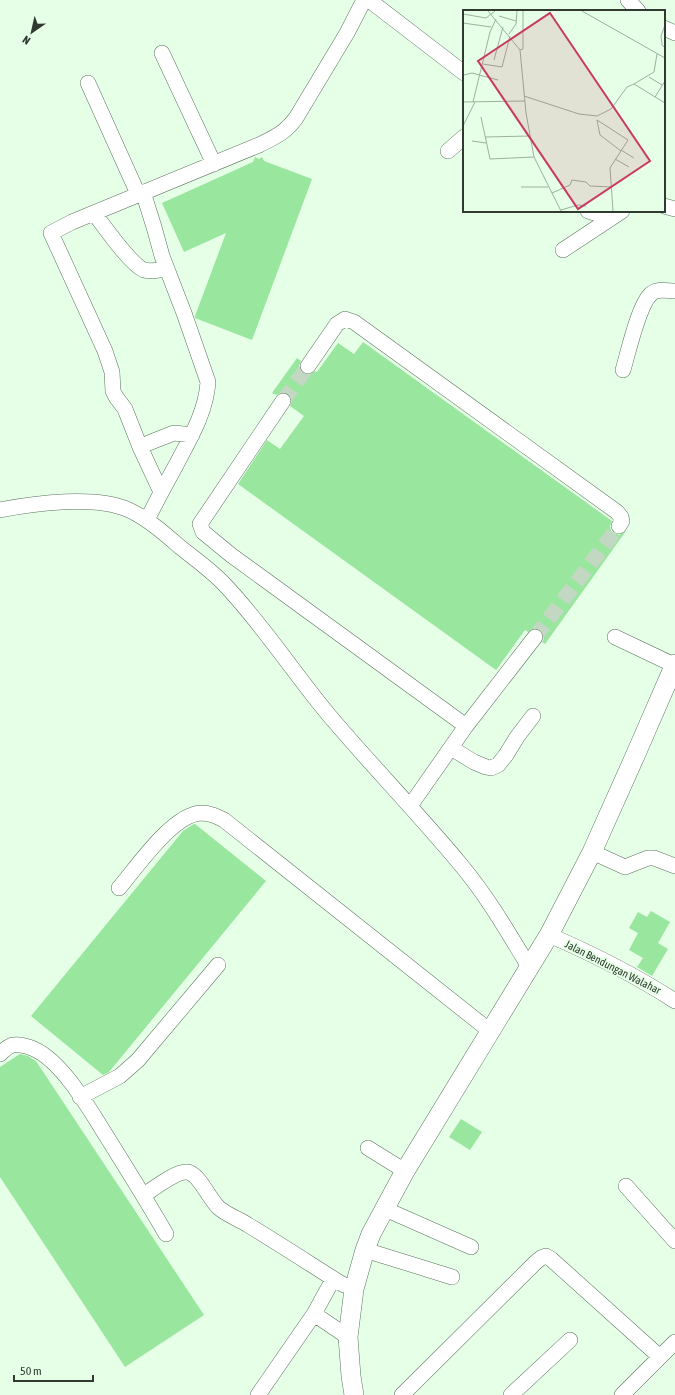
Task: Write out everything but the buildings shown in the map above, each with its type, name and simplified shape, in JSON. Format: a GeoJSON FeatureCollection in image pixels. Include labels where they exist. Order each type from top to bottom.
{"type":"FeatureCollection","features":[{"type":"Feature","properties":{"kind":"main road"},"geometry":{"type":"LineString","coordinates":[[354,1395],[348,1337],[354,1289],[372,1234],[405,1171],[549,936],[592,852],[673,674]]}},
{"type":"Feature","properties":{"kind":"street"},"geometry":{"type":"LineString","coordinates":[[161,492],[140,447],[126,409],[113,391],[112,372],[105,351],[50,233],[72,222],[259,145],[289,128],[343,39],[364,0]]}},
{"type":"Feature","properties":{"kind":"street"},"geometry":{"type":"LineString","coordinates":[[369,0],[463,72]]}},
{"type":"Feature","properties":{"kind":"street"},"geometry":{"type":"LineString","coordinates":[[628,0],[637,10]]}},
{"type":"Feature","properties":{"kind":"street"},"geometry":{"type":"LineString","coordinates":[[665,28],[675,33]]}},
{"type":"Feature","properties":{"kind":"street"},"geometry":{"type":"LineString","coordinates":[[162,53],[214,164]]}},
{"type":"Feature","properties":{"kind":"street"},"geometry":{"type":"LineString","coordinates":[[88,83],[141,193],[166,269],[184,313],[208,382],[205,406],[192,436],[147,520]]}},
{"type":"Feature","properties":{"kind":"street"},"geometry":{"type":"LineString","coordinates":[[448,151],[463,138]]}},
{"type":"Feature","properties":{"kind":"street"},"geometry":{"type":"LineString","coordinates":[[665,197],[675,199]]}},
{"type":"Feature","properties":{"kind":"street"},"geometry":{"type":"LineString","coordinates":[[665,206],[675,209]]}},
{"type":"Feature","properties":{"kind":"street"},"geometry":{"type":"LineString","coordinates":[[563,250],[620,212]]}},
{"type":"Feature","properties":{"kind":"street"},"geometry":{"type":"LineString","coordinates":[[94,213],[121,248],[139,266],[149,271],[166,269]]}},
{"type":"Feature","properties":{"kind":"street"},"geometry":{"type":"LineString","coordinates":[[623,370],[638,318],[644,303],[651,293],[659,290],[675,291]]}},
{"type":"Feature","properties":{"kind":"street"},"geometry":{"type":"LineString","coordinates":[[308,366],[337,324],[345,319],[354,322],[617,512],[622,521],[619,526]]}},
{"type":"Feature","properties":{"kind":"street"},"geometry":{"type":"LineString","coordinates":[[284,401],[200,524],[203,532],[231,555],[466,726]]}},
{"type":"Feature","properties":{"kind":"street"},"geometry":{"type":"LineString","coordinates":[[140,447],[174,433],[192,436]]}},
{"type":"Feature","properties":{"kind":"street"},"geometry":{"type":"LineString","coordinates":[[0,510],[23,506],[78,502],[112,504],[127,509],[147,520],[224,584],[250,613],[325,710],[461,865],[476,885],[529,967]]}},
{"type":"Feature","properties":{"kind":"street"},"geometry":{"type":"LineString","coordinates":[[410,806],[466,726],[535,637]]}},
{"type":"Feature","properties":{"kind":"street"},"geometry":{"type":"LineString","coordinates":[[615,637],[673,674]]}},
{"type":"Feature","properties":{"kind":"street"},"geometry":{"type":"LineString","coordinates":[[451,748],[474,762],[491,768],[498,765],[533,716]]}},
{"type":"Feature","properties":{"kind":"street"},"geometry":{"type":"LineString","coordinates":[[119,888],[164,834],[174,825],[187,816],[200,813],[212,814],[224,820],[490,1031]]}},
{"type":"Feature","properties":{"kind":"street"},"geometry":{"type":"LineString","coordinates":[[592,852],[625,867],[648,858],[654,858],[675,866]]}},
{"type":"Feature","properties":{"kind":"street","name":"Jalan Bendungan Walahar"},"geometry":{"type":"LineString","coordinates":[[549,936],[607,962],[641,980],[675,1001]]}},
{"type":"Feature","properties":{"kind":"street"},"geometry":{"type":"LineString","coordinates":[[80,1097],[120,1076],[130,1068],[218,965]]}},
{"type":"Feature","properties":{"kind":"street"},"geometry":{"type":"LineString","coordinates":[[0,1054],[12,1045],[33,1048],[59,1068],[80,1097],[144,1195],[166,1234]]}},
{"type":"Feature","properties":{"kind":"street"},"geometry":{"type":"LineString","coordinates":[[368,1148],[405,1171]]}},
{"type":"Feature","properties":{"kind":"street"},"geometry":{"type":"LineString","coordinates":[[144,1195],[174,1176],[183,1173],[192,1174],[197,1177],[212,1200],[220,1209],[241,1220],[336,1281],[354,1289]]}},
{"type":"Feature","properties":{"kind":"street"},"geometry":{"type":"LineString","coordinates":[[626,1186],[675,1241]]}},
{"type":"Feature","properties":{"kind":"street"},"geometry":{"type":"LineString","coordinates":[[385,1209],[471,1247]]}},
{"type":"Feature","properties":{"kind":"street"},"geometry":{"type":"LineString","coordinates":[[366,1250],[452,1277]]}},
{"type":"Feature","properties":{"kind":"street"},"geometry":{"type":"LineString","coordinates":[[402,1395],[536,1262],[546,1256],[660,1357]]}},
{"type":"Feature","properties":{"kind":"street"},"geometry":{"type":"LineString","coordinates":[[258,1395],[314,1314],[332,1283],[336,1281]]}},
{"type":"Feature","properties":{"kind":"street"},"geometry":{"type":"LineString","coordinates":[[314,1314],[348,1337]]}},
{"type":"Feature","properties":{"kind":"street"},"geometry":{"type":"LineString","coordinates":[[511,1395],[570,1340]]}},
{"type":"Feature","properties":{"kind":"street"},"geometry":{"type":"LineString","coordinates":[[622,1395],[675,1342]]}},
{"type":"Feature","properties":{"kind":"tunnel"},"geometry":{"type":"LineString","coordinates":[[283,401],[308,366]]}},
{"type":"Feature","properties":{"kind":"tunnel"},"geometry":{"type":"LineString","coordinates":[[535,637],[619,526]]}}]}
